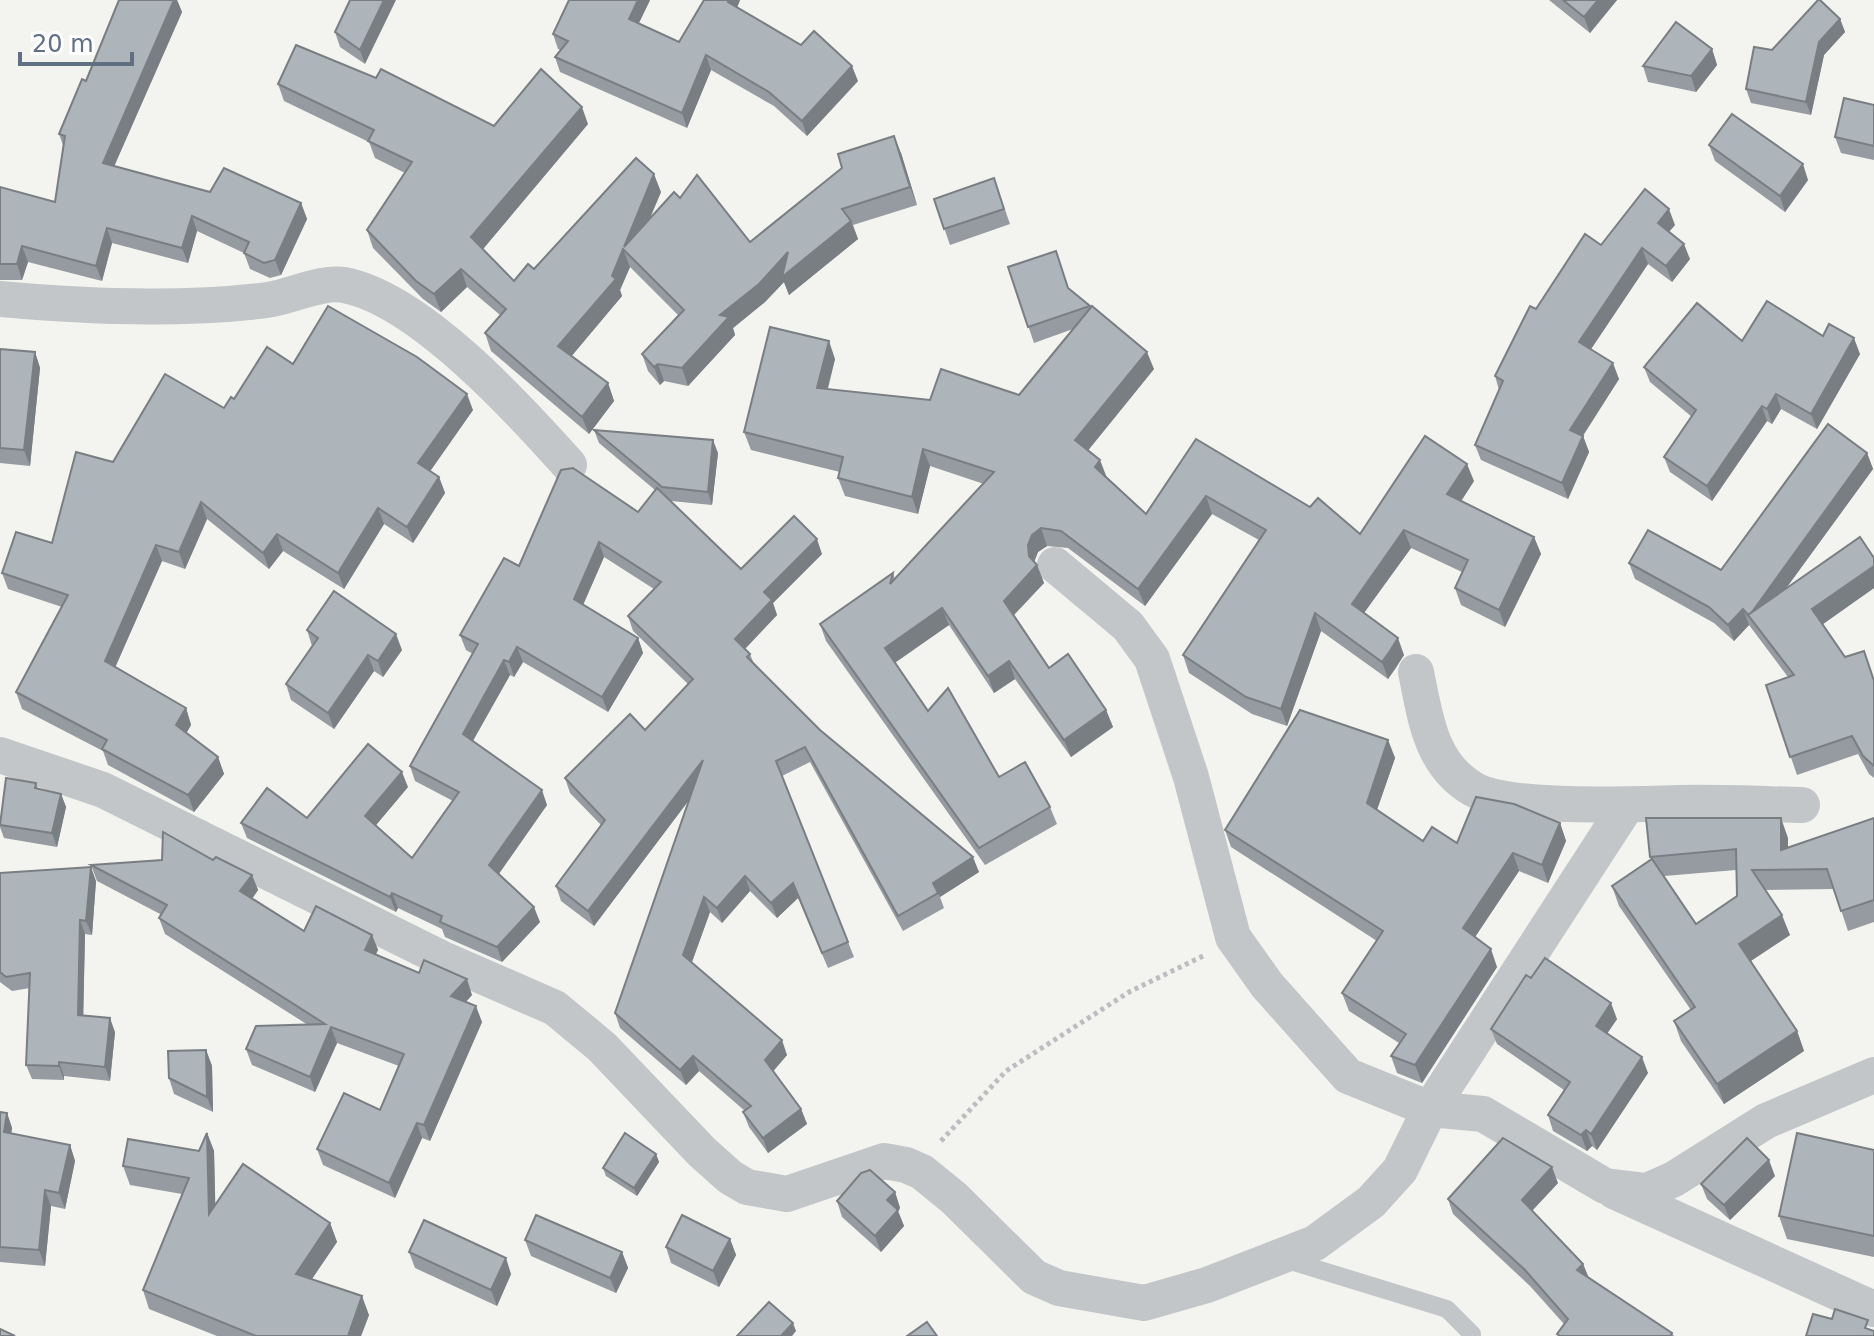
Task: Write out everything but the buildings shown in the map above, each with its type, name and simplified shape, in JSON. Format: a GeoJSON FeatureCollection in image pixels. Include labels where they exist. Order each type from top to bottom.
{"type":"FeatureCollection","features":[{"type":"Feature","properties":{"kind":"street"},"geometry":{"type":"LineString","coordinates":[[0,299],[78,306],[180,304],[267,300],[341,284],[379,296],[406,311],[522,412],[569,465]]}},
{"type":"Feature","properties":{"kind":"street"},"geometry":{"type":"LineString","coordinates":[[1055,565],[1128,626],[1152,659],[1191,777],[1233,937],[1267,985],[1348,1076],[1430,1109],[1483,1114],[1605,1186],[1874,1309]]}},
{"type":"Feature","properties":{"kind":"street"},"geometry":{"type":"LineString","coordinates":[[1416,672],[1428,733],[1435,750],[1473,788],[1505,798],[1627,805],[1802,805]]}},
{"type":"Feature","properties":{"kind":"street"},"geometry":{"type":"LineString","coordinates":[[0,755],[103,790],[445,960],[555,1008],[602,1047],[702,1152],[730,1177],[747,1187],[787,1194],[884,1161],[922,1172],[1034,1277],[1059,1288],[1144,1303],[1315,1243],[1371,1202],[1400,1170],[1430,1109],[1627,805]]}},
{"type":"Feature","properties":{"kind":"street"},"geometry":{"type":"LineString","coordinates":[[1605,1186],[1647,1191],[1674,1179],[1766,1121],[1874,1075]]}},
{"type":"Feature","properties":{"kind":"lane"},"geometry":{"type":"LineString","coordinates":[[1279,1257],[1447,1309],[1472,1334]]}},
{"type":"Feature","properties":{"kind":"path"},"geometry":{"type":"LineString","coordinates":[[922,1172],[942,1140],[1006,1071],[1129,992],[1191,964],[1233,937]]}}]}
